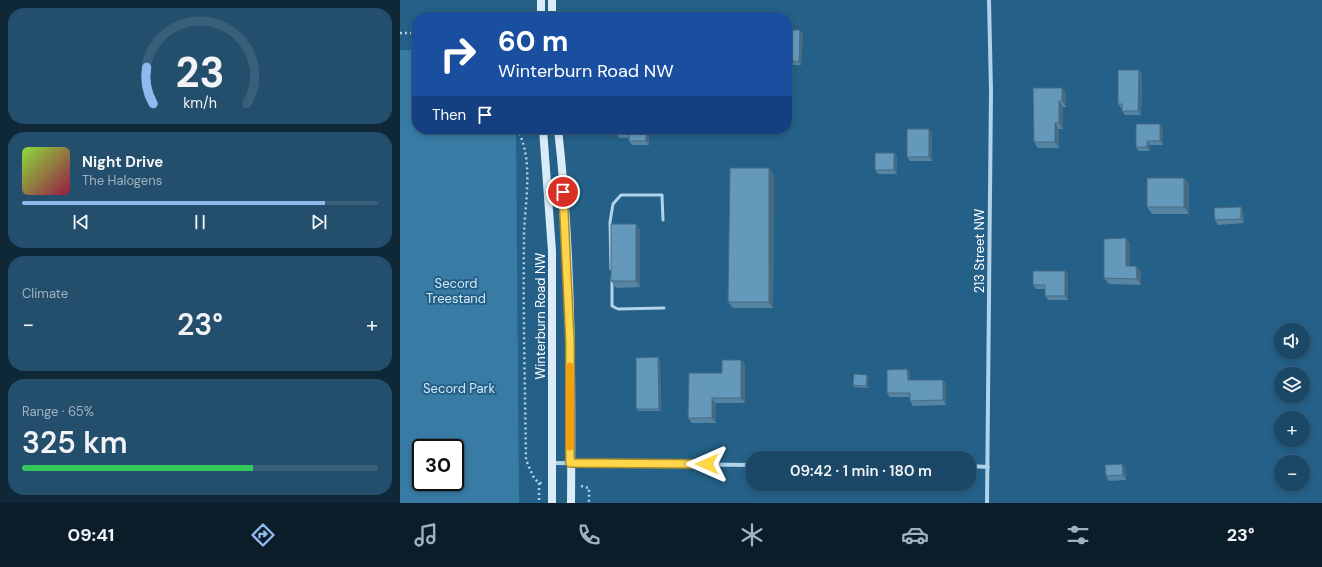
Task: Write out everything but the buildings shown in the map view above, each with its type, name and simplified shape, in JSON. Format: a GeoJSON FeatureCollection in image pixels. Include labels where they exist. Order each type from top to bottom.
{"type":"FeatureCollection","features":[{"type":"Feature","properties":{"kind":"main road"},"geometry":{"type":"LineString","coordinates":[[541,0],[541,12]]}},
{"type":"Feature","properties":{"kind":"main road"},"geometry":{"type":"LineString","coordinates":[[552,0],[552,12]]}},
{"type":"Feature","properties":{"kind":"main road","name":"Winterburn Road NW"},"geometry":{"type":"LineString","coordinates":[[543,134],[552,251],[552,503]]}},
{"type":"Feature","properties":{"kind":"main road","name":"Winterburn Road NW"},"geometry":{"type":"LineString","coordinates":[[558,134],[566,230],[570,342],[571,503]]}},
{"type":"Feature","properties":{"kind":"street","name":"213 Street NW"},"geometry":{"type":"LineString","coordinates":[[987,503],[991,98],[989,0]]}},
{"type":"Feature","properties":{"kind":"street"},"geometry":{"type":"LineString","coordinates":[[552,463],[746,465]]}},
{"type":"Feature","properties":{"kind":"street"},"geometry":{"type":"LineString","coordinates":[[976,466],[988,466]]}},
{"type":"Feature","properties":{"kind":"lane"},"geometry":{"type":"LineString","coordinates":[[663,220],[662,195],[621,195],[613,204],[610,222],[612,306],[618,309],[664,308]]}},
{"type":"Feature","properties":{"kind":"path"},"geometry":{"type":"LineString","coordinates":[[400,33],[412,34]]}},
{"type":"Feature","properties":{"kind":"path"},"geometry":{"type":"LineString","coordinates":[[520,134],[523,139],[527,167],[524,238],[526,460],[534,478],[539,483],[552,483]]}},
{"type":"Feature","properties":{"kind":"path"},"geometry":{"type":"LineString","coordinates":[[539,483],[539,503]]}},
{"type":"Feature","properties":{"kind":"path"},"geometry":{"type":"LineString","coordinates":[[571,484],[589,488],[589,503]]}},
{"type":"Feature","properties":{"kind":"green space","name":"Secord Park"},"geometry":{"type":"Polygon","coordinates":[[[400,50],[412,50],[412,134],[516,134],[519,503],[400,503],[400,50]]]}},
{"type":"Feature","properties":{"kind":"slow traffic"},"geometry":{"type":"LineString","coordinates":[[570,366],[570,447]]}},
{"type":"Feature","properties":{"kind":"route"},"geometry":{"type":"LineString","coordinates":[[563,192],[566,222],[570,342],[570,463],[707,464]]}},
{"type":"Feature","properties":{"kind":"park label","name":"Secord Treestand"},"geometry":{"type":"Point","coordinates":[456,290]}}]}
